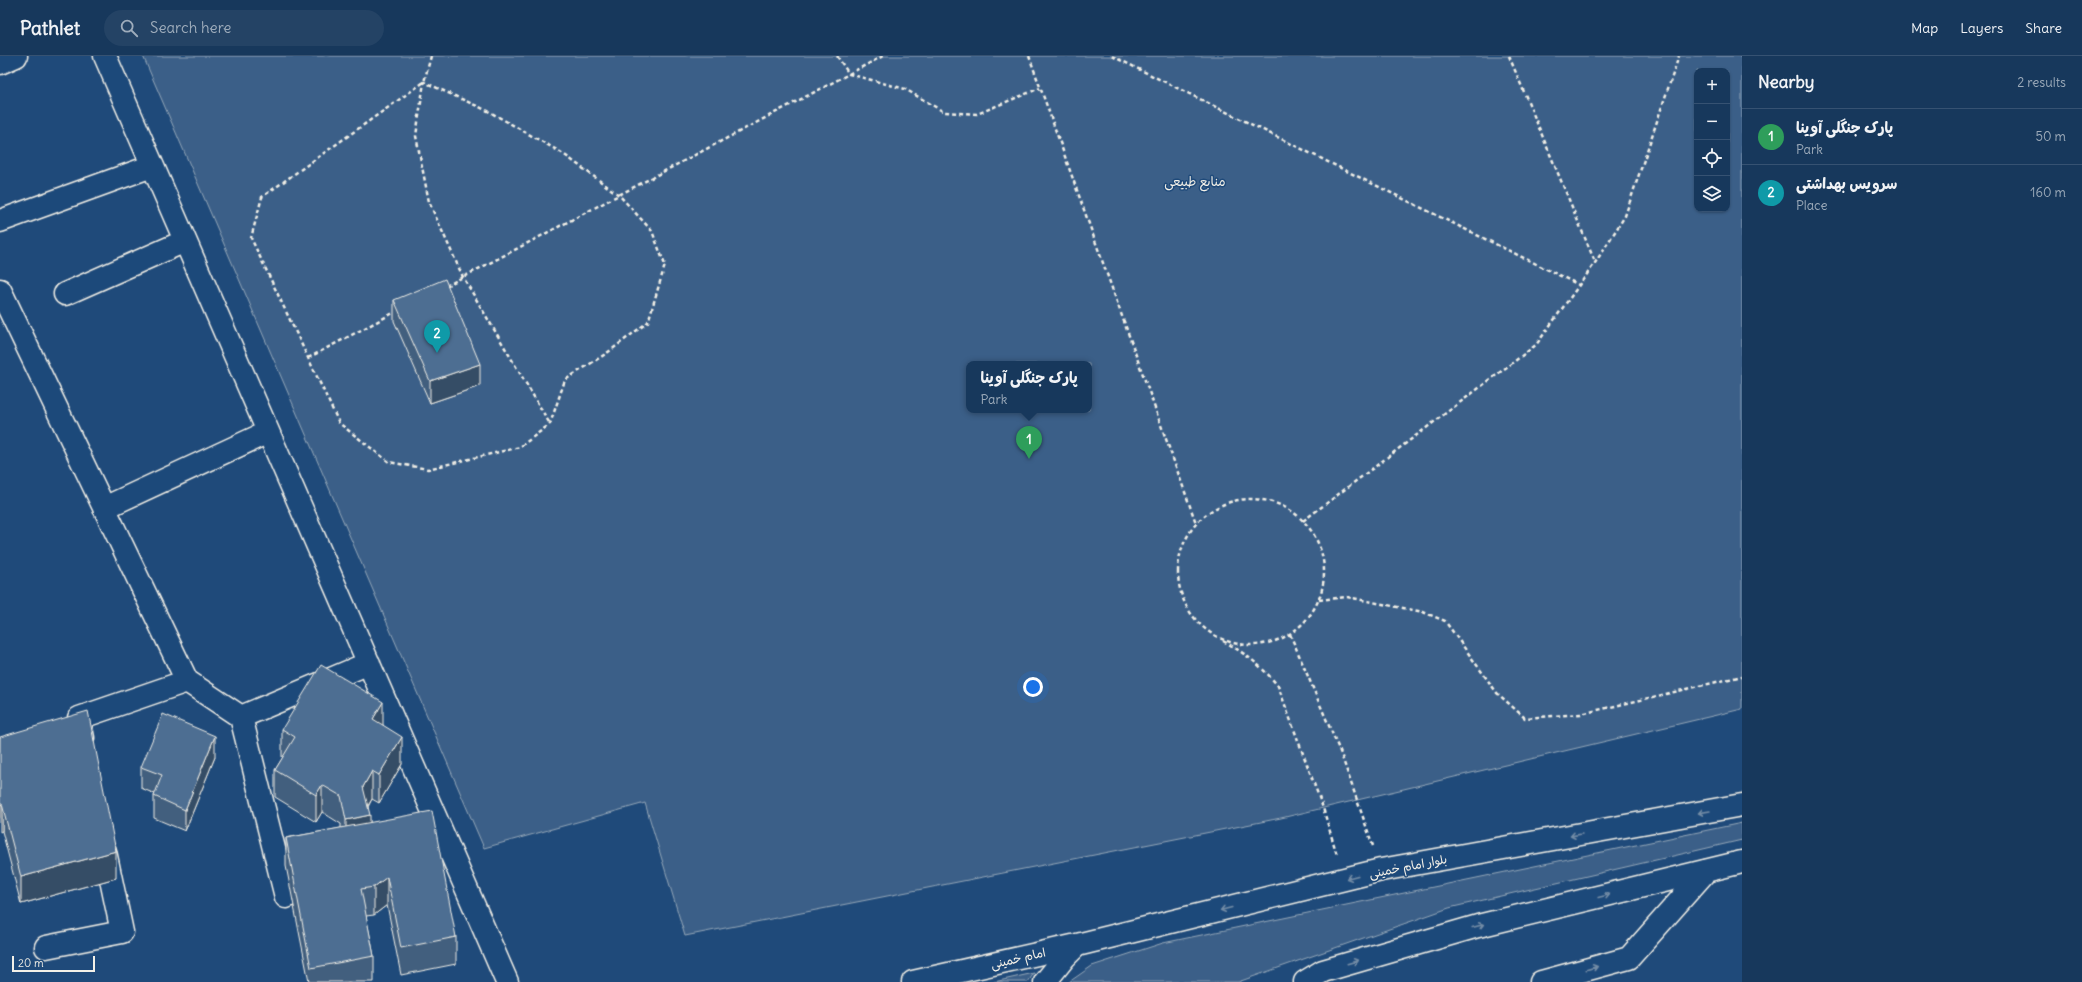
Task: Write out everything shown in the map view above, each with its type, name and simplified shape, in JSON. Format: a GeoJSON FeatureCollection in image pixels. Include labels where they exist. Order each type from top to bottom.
{"type":"FeatureCollection","features":[{"type":"Feature","properties":{"kind":"street"},"geometry":{"type":"LineString","coordinates":[[0,63],[16,56]]}},
{"type":"Feature","properties":{"kind":"street"},"geometry":{"type":"LineString","coordinates":[[105,56],[370,663],[507,982]]}},
{"type":"Feature","properties":{"kind":"street"},"geometry":{"type":"LineString","coordinates":[[0,220],[152,166]]}},
{"type":"Feature","properties":{"kind":"street"},"geometry":{"type":"LineString","coordinates":[[65,294],[185,241]]}},
{"type":"Feature","properties":{"kind":"street"},"geometry":{"type":"LineString","coordinates":[[0,290],[187,681],[240,717],[286,897]]}},
{"type":"Feature","properties":{"kind":"street"},"geometry":{"type":"LineString","coordinates":[[104,508],[268,432]]}},
{"type":"Feature","properties":{"kind":"street"},"geometry":{"type":"LineString","coordinates":[[240,717],[370,663]]}},
{"type":"Feature","properties":{"kind":"street"},"geometry":{"type":"LineString","coordinates":[[87,756],[79,718],[187,681]]}},
{"type":"Feature","properties":{"kind":"street","name":"بلوار امام خمینی"},"geometry":{"type":"LineString","coordinates":[[1077,945],[1381,870],[1742,805]]}},
{"type":"Feature","properties":{"kind":"street"},"geometry":{"type":"LineString","coordinates":[[46,947],[122,932],[102,832]]}},
{"type":"Feature","properties":{"kind":"street"},"geometry":{"type":"LineString","coordinates":[[1291,982],[1323,971],[1478,926],[1742,862]]}},
{"type":"Feature","properties":{"kind":"street"},"geometry":{"type":"LineString","coordinates":[[1541,982],[1629,958],[1706,871]]}},
{"type":"Feature","properties":{"kind":"street"},"geometry":{"type":"LineString","coordinates":[[1045,982],[1065,957],[1077,945]]}},
{"type":"Feature","properties":{"kind":"street","name":"امام خمینی"},"geometry":{"type":"LineString","coordinates":[[913,982],[1077,945]]}},
{"type":"Feature","properties":{"kind":"street"},"geometry":{"type":"LineString","coordinates":[[1305,982],[1323,971]]}},
{"type":"Feature","properties":{"kind":"path"},"geometry":{"type":"LineString","coordinates":[[431,56],[424,82],[416,136],[429,202],[463,277],[550,424]]}},
{"type":"Feature","properties":{"kind":"path"},"geometry":{"type":"LineString","coordinates":[[838,56],[849,74],[905,89],[944,112],[977,114],[1040,88]]}},
{"type":"Feature","properties":{"kind":"path"},"geometry":{"type":"LineString","coordinates":[[442,288],[883,56]]}},
{"type":"Feature","properties":{"kind":"path"},"geometry":{"type":"LineString","coordinates":[[1029,56],[1196,523]]}},
{"type":"Feature","properties":{"kind":"path"},"geometry":{"type":"LineString","coordinates":[[1112,56],[1579,285]]}},
{"type":"Feature","properties":{"kind":"path"},"geometry":{"type":"LineString","coordinates":[[1510,56],[1595,263]]}},
{"type":"Feature","properties":{"kind":"path"},"geometry":{"type":"LineString","coordinates":[[1303,521],[1536,345],[1595,263],[1625,216],[1679,56]]}},
{"type":"Feature","properties":{"kind":"path"},"geometry":{"type":"LineString","coordinates":[[424,82],[488,111],[562,153],[619,195],[652,231],[665,265],[648,322],[607,353],[565,380],[550,424],[520,447],[428,469],[388,462],[339,423],[251,238],[262,197],[424,82]]}},
{"type":"Feature","properties":{"kind":"path"},"geometry":{"type":"LineString","coordinates":[[308,358],[399,310]]}},
{"type":"Feature","properties":{"kind":"path"},"geometry":{"type":"LineString","coordinates":[[1219,639],[1243,645],[1268,644],[1290,634],[1307,619],[1319,600],[1324,580],[1323,559],[1315,539],[1303,521],[1284,507],[1261,500],[1237,500],[1215,508],[1196,523],[1182,546],[1177,573],[1182,600],[1197,622],[1219,639],[1244,653],[1266,670],[1278,686],[1323,808],[1345,879]]}},
{"type":"Feature","properties":{"kind":"path"},"geometry":{"type":"LineString","coordinates":[[1319,600],[1347,597],[1423,612],[1444,621],[1498,693],[1525,718],[1581,714],[1742,676]]}},
{"type":"Feature","properties":{"kind":"path"},"geometry":{"type":"LineString","coordinates":[[1290,634],[1341,754],[1381,870]]}},
{"type":"Feature","properties":{"kind":"shaded area"},"geometry":{"type":"Polygon","coordinates":[[[143,56],[1742,56],[1742,709],[1281,818],[685,936],[645,803],[484,848],[143,56]]]}},
{"type":"Feature","properties":{"kind":"shaded area"},"geometry":{"type":"Polygon","coordinates":[[[1742,823],[1742,840],[1449,908],[1238,982],[1069,982],[1092,966],[1163,943],[1742,823]]]}},
{"type":"Feature","properties":{"kind":"shaded area"},"geometry":{"type":"Polygon","coordinates":[[[1034,973],[1028,982],[994,982],[1034,973]]]}},
{"type":"Feature","properties":{"kind":"building"},"geometry":{"type":"Polygon","coordinates":[[[445,279],[480,364],[430,381],[394,300],[445,279]]]}},
{"type":"Feature","properties":{"kind":"building"},"geometry":{"type":"Polygon","coordinates":[[[321,665],[383,702],[373,719],[402,737],[379,775],[372,771],[363,787],[370,815],[346,820],[341,796],[322,785],[316,795],[275,770],[295,737],[282,729],[321,665]]]}},
{"type":"Feature","properties":{"kind":"building"},"geometry":{"type":"Polygon","coordinates":[[[88,711],[116,851],[21,877],[2,804],[0,804],[0,737],[88,711]]]}},
{"type":"Feature","properties":{"kind":"building"},"geometry":{"type":"Polygon","coordinates":[[[163,714],[215,736],[185,810],[154,796],[162,775],[141,767],[163,714]]]}},
{"type":"Feature","properties":{"kind":"building"},"geometry":{"type":"Polygon","coordinates":[[[432,811],[456,937],[401,948],[387,877],[374,887],[361,889],[374,956],[311,968],[286,838],[432,811]]]}},
{"type":"Feature","properties":{"kind":"place","name":"سرویس بهداشتی"},"geometry":{"type":"Point","coordinates":[437,353]}},
{"type":"Feature","properties":{"kind":"place","name":"پارک جنگلی آوینا"},"geometry":{"type":"Point","coordinates":[1029,459]}},
{"type":"Feature","properties":{"kind":"district","name":"منابع طبیعی"},"geometry":{"type":"Point","coordinates":[1195,181]}}]}
